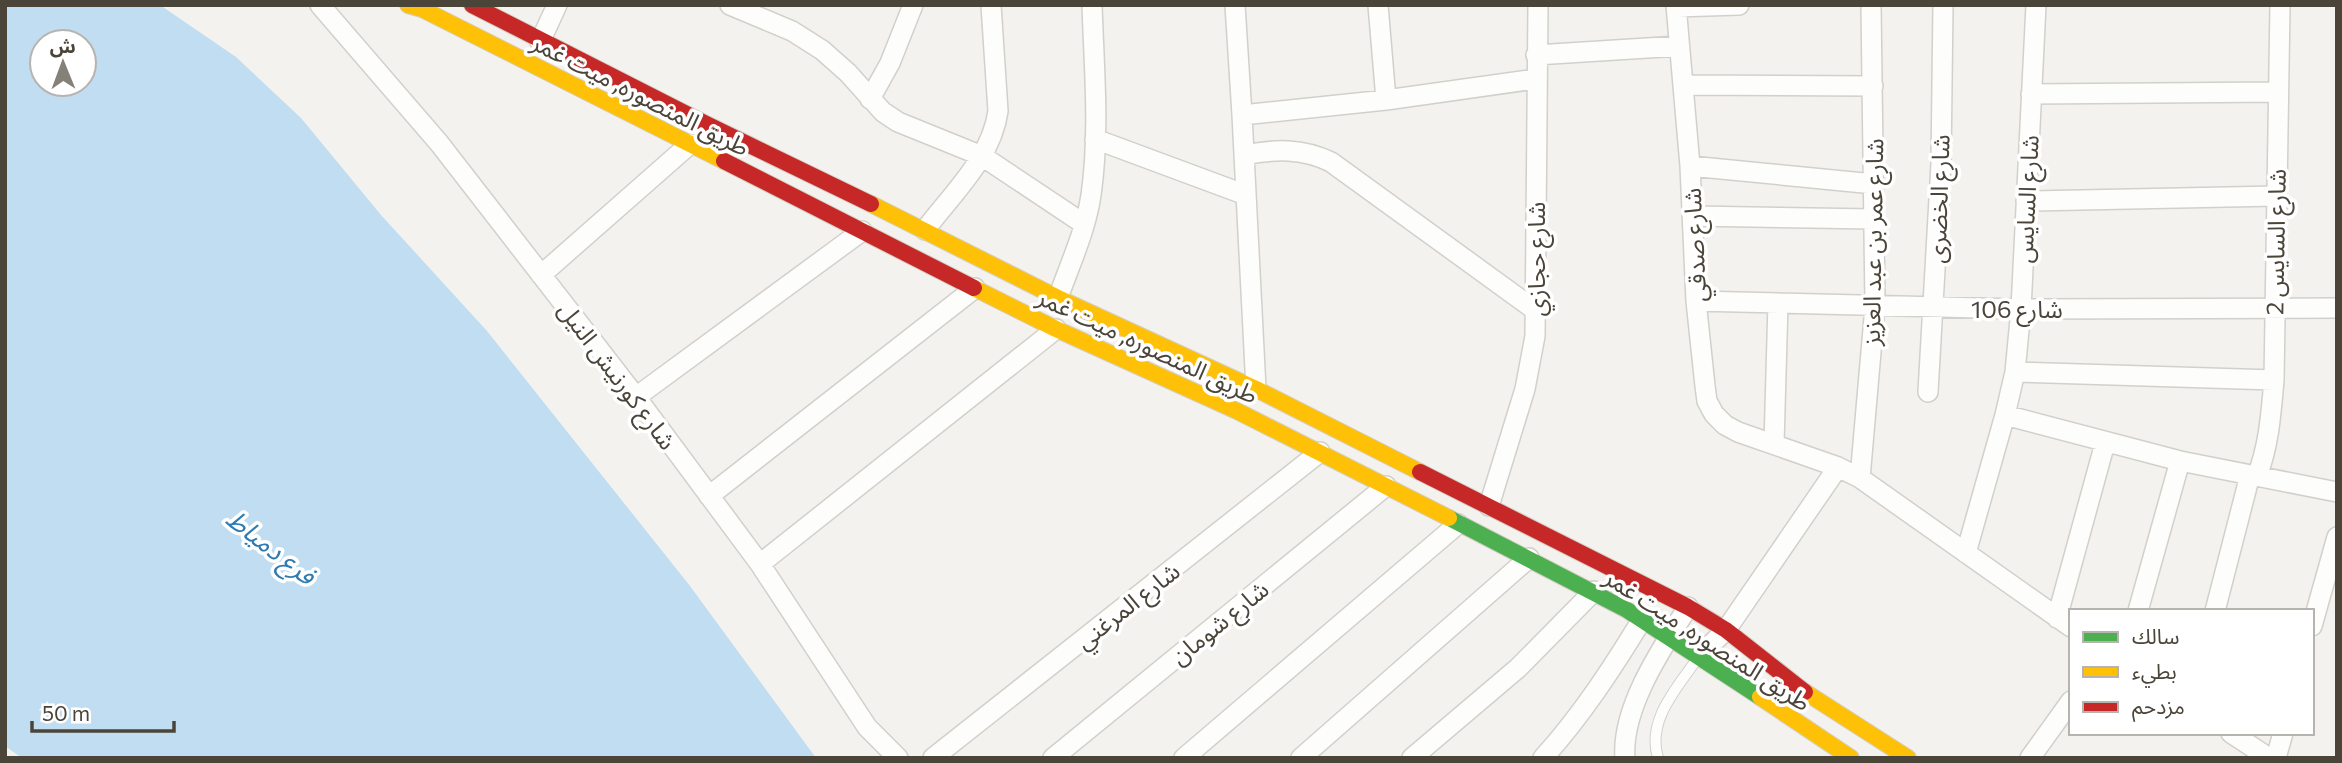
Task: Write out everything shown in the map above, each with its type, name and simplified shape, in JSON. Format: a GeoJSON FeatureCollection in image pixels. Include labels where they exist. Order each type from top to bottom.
{"type":"FeatureCollection","features":[{"type":"Feature","properties":{"kind":"main road","name":"طريق المنصوره, ميت غمر"},"geometry":{"type":"LineString","coordinates":[[408,5],[1056,329],[1237,411],[1594,591],[1643,618],[1851,758]]}},
{"type":"Feature","properties":{"kind":"main road","name":"طريق المنصوره, ميت غمر"},"geometry":{"type":"LineString","coordinates":[[471,5],[540,42],[1059,298],[1256,389],[1688,607],[1726,630],[1813,698],[1908,758]]}},
{"type":"Feature","properties":{"kind":"street","name":"شارع كورنيش النيل"},"geometry":{"type":"LineString","coordinates":[[320,5],[439,143],[636,397],[760,564],[867,727],[898,758]]}},
{"type":"Feature","properties":{"kind":"street"},"geometry":{"type":"LineString","coordinates":[[540,42],[557,5]]}},
{"type":"Feature","properties":{"kind":"street"},"geometry":{"type":"LineString","coordinates":[[730,5],[751,9],[822,50],[848,73],[883,112],[898,122],[982,156],[1084,224]]}},
{"type":"Feature","properties":{"kind":"street"},"geometry":{"type":"LineString","coordinates":[[870,99],[890,63],[913,5]]}},
{"type":"Feature","properties":{"kind":"street"},"geometry":{"type":"LineString","coordinates":[[925,230],[982,156],[993,134],[998,111],[991,5]]}},
{"type":"Feature","properties":{"kind":"street"},"geometry":{"type":"LineString","coordinates":[[1059,298],[1091,196],[1096,139],[1092,5]]}},
{"type":"Feature","properties":{"kind":"street"},"geometry":{"type":"LineString","coordinates":[[1235,5],[1256,389]]}},
{"type":"Feature","properties":{"kind":"street"},"geometry":{"type":"LineString","coordinates":[[1378,5],[1386,100]]}},
{"type":"Feature","properties":{"kind":"street","name":"شارع حجازي"},"geometry":{"type":"LineString","coordinates":[[1489,506],[1525,389],[1535,336],[1535,79],[1538,5]]}},
{"type":"Feature","properties":{"kind":"street"},"geometry":{"type":"LineString","coordinates":[[1676,6],[1739,5]]}},
{"type":"Feature","properties":{"kind":"street","name":"شارع عمر بن عبد العزيز"},"geometry":{"type":"LineString","coordinates":[[1860,478],[1875,306],[1871,5]]}},
{"type":"Feature","properties":{"kind":"street","name":"شارع الخضرى"},"geometry":{"type":"LineString","coordinates":[[1928,392],[1941,164],[1942,5]]}},
{"type":"Feature","properties":{"kind":"street","name":"شارع السايس"},"geometry":{"type":"LineString","coordinates":[[1966,553],[2015,372],[2021,309],[2036,5]]}},
{"type":"Feature","properties":{"kind":"street","name":"شارع السايس 2"},"geometry":{"type":"LineString","coordinates":[[2216,609],[2254,476],[2265,455],[2269,432],[2274,380],[2280,5]]}},
{"type":"Feature","properties":{"kind":"street","name":"شارع صدقي"},"geometry":{"type":"LineString","coordinates":[[1676,6],[1690,166],[1696,301],[1707,401],[1714,414],[1725,425],[1738,432],[1838,467],[1860,478],[2064,623]]}},
{"type":"Feature","properties":{"kind":"street"},"geometry":{"type":"LineString","coordinates":[[1536,55],[1679,46]]}},
{"type":"Feature","properties":{"kind":"street"},"geometry":{"type":"LineString","coordinates":[[1242,115],[1386,100],[1535,79]]}},
{"type":"Feature","properties":{"kind":"street"},"geometry":{"type":"LineString","coordinates":[[1684,85],[1872,86]]}},
{"type":"Feature","properties":{"kind":"street"},"geometry":{"type":"LineString","coordinates":[[2031,94],[2277,92]]}},
{"type":"Feature","properties":{"kind":"street"},"geometry":{"type":"LineString","coordinates":[[1096,139],[1246,195]]}},
{"type":"Feature","properties":{"kind":"street"},"geometry":{"type":"LineString","coordinates":[[541,275],[690,144]]}},
{"type":"Feature","properties":{"kind":"street"},"geometry":{"type":"LineString","coordinates":[[1244,155],[1271,150],[1298,151],[1331,162],[1535,310]]}},
{"type":"Feature","properties":{"kind":"street"},"geometry":{"type":"LineString","coordinates":[[1690,166],[1874,184]]}},
{"type":"Feature","properties":{"kind":"street"},"geometry":{"type":"LineString","coordinates":[[2026,201],[2276,196]]}},
{"type":"Feature","properties":{"kind":"street"},"geometry":{"type":"LineString","coordinates":[[1693,216],[1874,219]]}},
{"type":"Feature","properties":{"kind":"street"},"geometry":{"type":"LineString","coordinates":[[636,397],[862,231]]}},
{"type":"Feature","properties":{"kind":"street"},"geometry":{"type":"LineString","coordinates":[[709,496],[975,288]]}},
{"type":"Feature","properties":{"kind":"street","name":"شارع 106"},"geometry":{"type":"LineString","coordinates":[[1696,301],[2021,309],[2337,308]]}},
{"type":"Feature","properties":{"kind":"street"},"geometry":{"type":"LineString","coordinates":[[1774,444],[1778,303]]}},
{"type":"Feature","properties":{"kind":"street"},"geometry":{"type":"LineString","coordinates":[[760,564],[1056,329]]}},
{"type":"Feature","properties":{"kind":"street"},"geometry":{"type":"LineString","coordinates":[[2015,372],[2274,380]]}},
{"type":"Feature","properties":{"kind":"street"},"geometry":{"type":"LineString","coordinates":[[2005,415],[2180,461],[2337,492]]}},
{"type":"Feature","properties":{"kind":"street"},"geometry":{"type":"LineString","coordinates":[[2064,623],[2105,443]]}},
{"type":"Feature","properties":{"kind":"street","name":"شارع المرغني"},"geometry":{"type":"LineString","coordinates":[[933,758],[1320,453]]}},
{"type":"Feature","properties":{"kind":"street"},"geometry":{"type":"LineString","coordinates":[[2139,609],[2180,461]]}},
{"type":"Feature","properties":{"kind":"street"},"geometry":{"type":"LineString","coordinates":[[1699,656],[1726,630],[1838,467]]}},
{"type":"Feature","properties":{"kind":"street","name":"شارع شومان"},"geometry":{"type":"LineString","coordinates":[[1053,758],[1386,486]]}},
{"type":"Feature","properties":{"kind":"street"},"geometry":{"type":"LineString","coordinates":[[1184,758],[1458,524]]}},
{"type":"Feature","properties":{"kind":"street"},"geometry":{"type":"LineString","coordinates":[[2314,619],[2337,537]]}},
{"type":"Feature","properties":{"kind":"street"},"geometry":{"type":"LineString","coordinates":[[1301,758],[1529,558]]}},
{"type":"Feature","properties":{"kind":"street"},"geometry":{"type":"LineString","coordinates":[[1412,758],[1518,668],[1594,591]]}},
{"type":"Feature","properties":{"kind":"street"},"geometry":{"type":"LineString","coordinates":[[1625,758],[1625,730],[1630,712],[1688,607]]}},
{"type":"Feature","properties":{"kind":"street"},"geometry":{"type":"LineString","coordinates":[[1544,758],[1581,713],[1643,618]]}},
{"type":"Feature","properties":{"kind":"street"},"geometry":{"type":"LineString","coordinates":[[2030,758],[2069,704]]}},
{"type":"Feature","properties":{"kind":"street"},"geometry":{"type":"LineString","coordinates":[[2234,735],[2269,758]]}},
{"type":"Feature","properties":{"kind":"street"},"geometry":{"type":"LineString","coordinates":[[2276,758],[2282,735]]}},
{"type":"Feature","properties":{"kind":"lane"},"geometry":{"type":"LineString","coordinates":[[1658,758],[1655,737],[1661,713],[1699,656]]}},
{"type":"Feature","properties":{"kind":"water","name":"فرع دمياط"},"geometry":{"type":"Polygon","coordinates":[[[5,5],[160,5],[236,57],[301,118],[381,215],[487,331],[690,586],[816,758],[22,758],[5,746],[5,5]]]}},
{"type":"Feature","properties":{"kind":"traffic: fast"},"geometry":{"type":"LineString","coordinates":[[1449,518],[1627,610],[1760,697]]}},
{"type":"Feature","properties":{"kind":"traffic: slow"},"geometry":{"type":"LineString","coordinates":[[408,5],[422,9],[724,161]]}},
{"type":"Feature","properties":{"kind":"traffic: slow"},"geometry":{"type":"LineString","coordinates":[[871,204],[1058,298],[1256,389],[1420,472]]}},
{"type":"Feature","properties":{"kind":"traffic: slow"},"geometry":{"type":"LineString","coordinates":[[974,288],[1056,329],[1237,411],[1449,518]]}},
{"type":"Feature","properties":{"kind":"traffic: slow"},"geometry":{"type":"LineString","coordinates":[[1805,692],[1908,758]]}},
{"type":"Feature","properties":{"kind":"traffic: slow"},"geometry":{"type":"LineString","coordinates":[[1760,697],[1851,758]]}},
{"type":"Feature","properties":{"kind":"traffic: jam"},"geometry":{"type":"LineString","coordinates":[[472,5],[871,204]]}},
{"type":"Feature","properties":{"kind":"traffic: jam"},"geometry":{"type":"LineString","coordinates":[[724,161],[974,288]]}},
{"type":"Feature","properties":{"kind":"traffic: jam"},"geometry":{"type":"LineString","coordinates":[[1420,472],[1688,607],[1726,630],[1805,692]]}}]}
